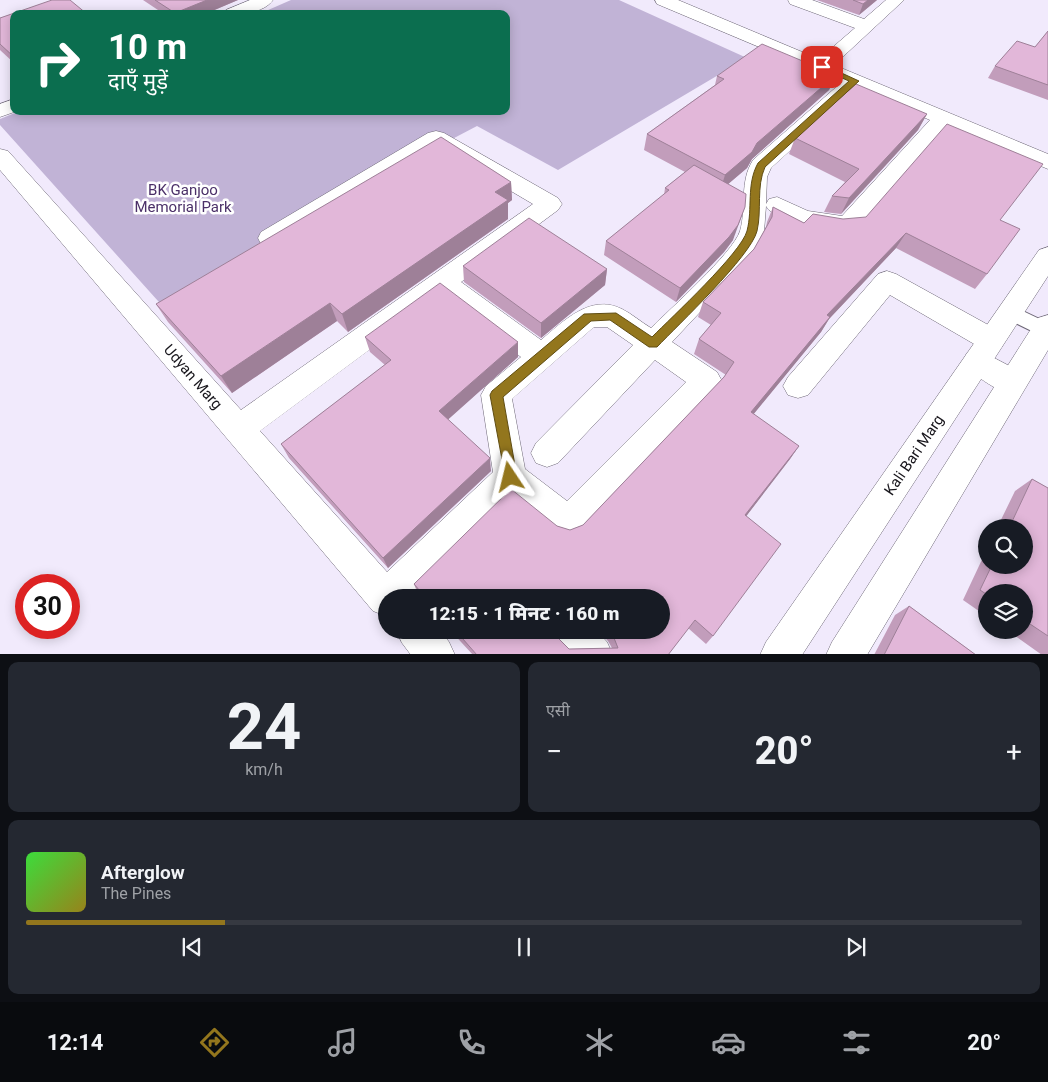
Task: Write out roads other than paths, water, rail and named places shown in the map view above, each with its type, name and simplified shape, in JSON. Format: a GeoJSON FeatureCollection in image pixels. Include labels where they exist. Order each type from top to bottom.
{"type":"FeatureCollection","features":[{"type":"Feature","properties":{"kind":"street"},"geometry":{"type":"LineString","coordinates":[[663,0],[1048,162]]}},
{"type":"Feature","properties":{"kind":"street"},"geometry":{"type":"LineString","coordinates":[[796,0],[867,26]]}},
{"type":"Feature","properties":{"kind":"street"},"geometry":{"type":"LineString","coordinates":[[822,67],[896,0]]}},
{"type":"Feature","properties":{"kind":"street"},"geometry":{"type":"LineString","coordinates":[[241,10],[261,1]]}},
{"type":"Feature","properties":{"kind":"street"},"geometry":{"type":"LineString","coordinates":[[547,453],[737,257],[752,232],[756,177],[761,165],[855,81]]}},
{"type":"Feature","properties":{"kind":"street"},"geometry":{"type":"LineString","coordinates":[[777,205],[790,214],[817,222],[848,225],[943,118]]}},
{"type":"Feature","properties":{"kind":"street"},"geometry":{"type":"LineString","coordinates":[[239,429],[550,204],[436,138],[254,247]]}},
{"type":"Feature","properties":{"kind":"street","name":"Udyan Marg"},"geometry":{"type":"LineString","coordinates":[[0,156],[379,589]]}},
{"type":"Feature","properties":{"kind":"street","name":"Kali Bari Marg"},"geometry":{"type":"LineString","coordinates":[[779,654],[1048,256]]}},
{"type":"Feature","properties":{"kind":"street"},"geometry":{"type":"LineString","coordinates":[[798,386],[887,281],[984,350],[1013,382]]}},
{"type":"Feature","properties":{"kind":"street"},"geometry":{"type":"LineString","coordinates":[[442,282],[541,356]]}},
{"type":"Feature","properties":{"kind":"street"},"geometry":{"type":"LineString","coordinates":[[612,316],[707,381],[568,523],[510,477],[496,395],[541,356],[588,317],[612,316]]}},
{"type":"Feature","properties":{"kind":"street"},"geometry":{"type":"LineString","coordinates":[[845,654],[1047,329]]}},
{"type":"Feature","properties":{"kind":"street"},"geometry":{"type":"LineString","coordinates":[[394,589],[510,477]]}},
{"type":"Feature","properties":{"kind":"street"},"geometry":{"type":"LineString","coordinates":[[423,639],[436,654]]}},
{"type":"Feature","properties":{"kind":"lane"},"geometry":{"type":"LineString","coordinates":[[1010,312],[1047,329]]}},
{"type":"Feature","properties":{"kind":"park label","name":"BK Ganjoo Memorial Park"},"geometry":{"type":"Point","coordinates":[183,198]}}]}
